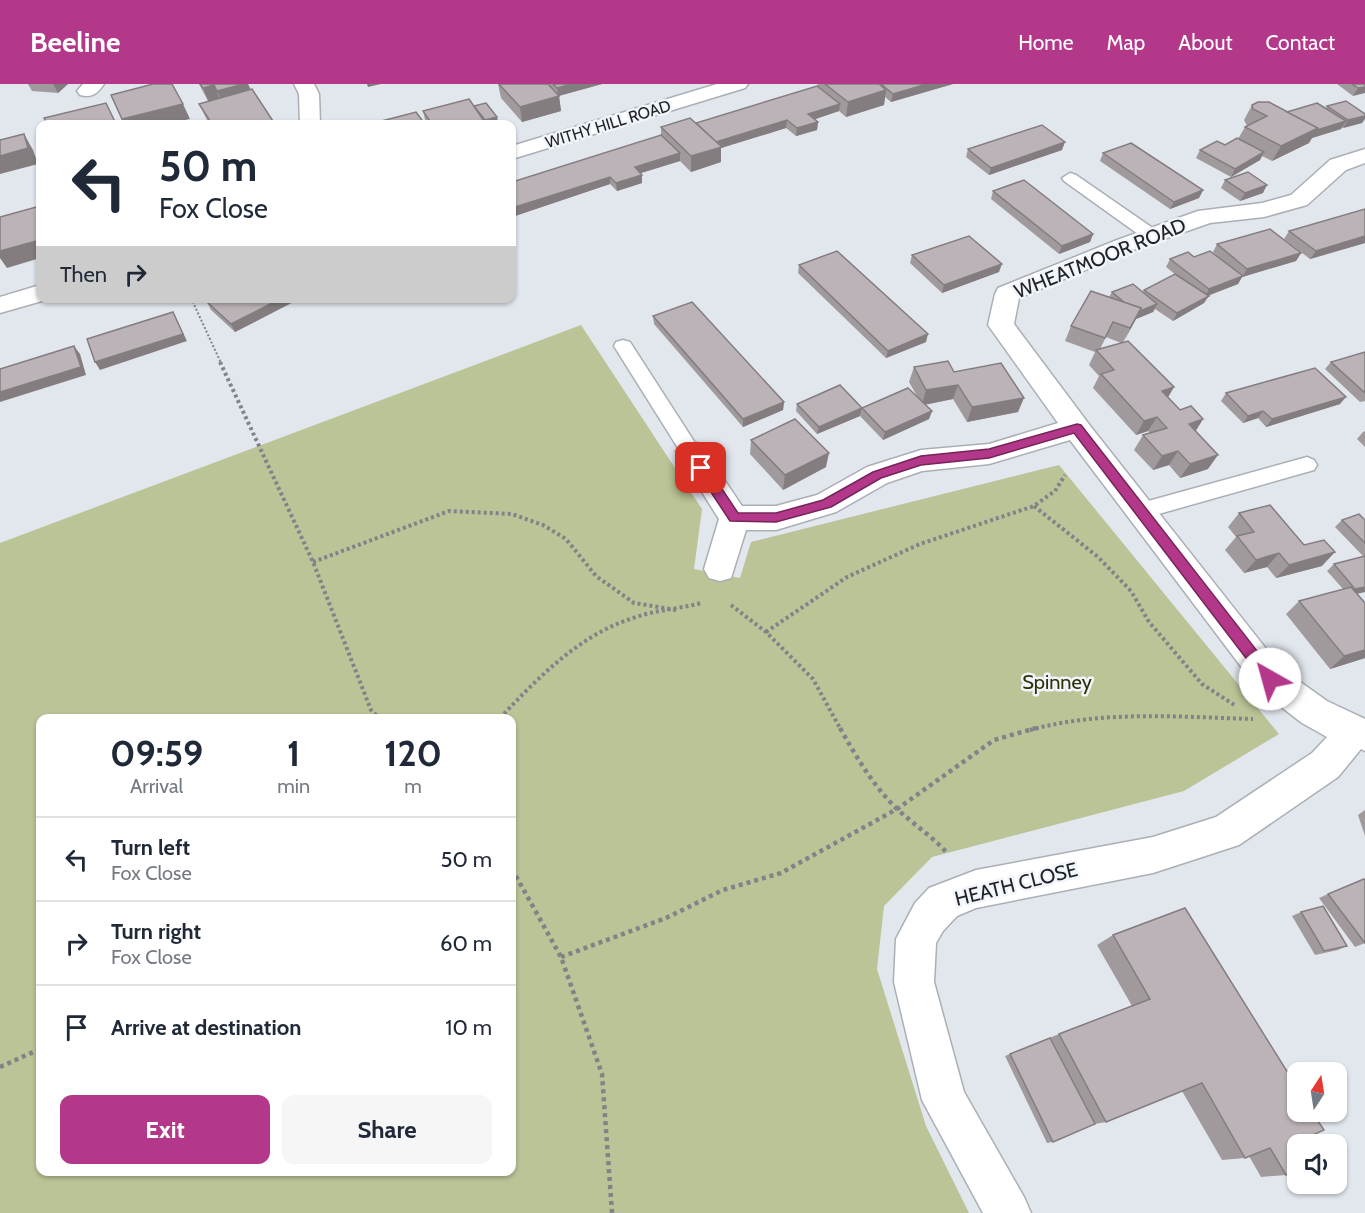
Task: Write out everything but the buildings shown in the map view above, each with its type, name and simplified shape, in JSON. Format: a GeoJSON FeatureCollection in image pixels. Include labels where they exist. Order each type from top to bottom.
{"type":"FeatureCollection","features":[{"type":"Feature","properties":{"kind":"street"},"geometry":{"type":"LineString","coordinates":[[304,84],[309,94],[310,120]]}},
{"type":"Feature","properties":{"kind":"street","name":"WITHY HILL ROAD"},"geometry":{"type":"LineString","coordinates":[[516,152],[735,84]]}},
{"type":"Feature","properties":{"kind":"street","name":"WHEATMOOR ROAD"},"geometry":{"type":"LineString","coordinates":[[1359,734],[1306,707],[1270,679],[1079,431],[1001,325],[1007,294],[1151,235],[1206,216],[1264,210],[1299,200],[1338,165],[1365,156]]}},
{"type":"Feature","properties":{"kind":"street"},"geometry":{"type":"LineString","coordinates":[[0,305],[36,294]]}},
{"type":"Feature","properties":{"kind":"street"},"geometry":{"type":"LineString","coordinates":[[734,518],[776,518],[826,504],[877,475],[921,460],[989,453],[1079,431]]}},
{"type":"Feature","properties":{"kind":"street"},"geometry":{"type":"LineString","coordinates":[[690,451],[734,518],[719,582]]}},
{"type":"Feature","properties":{"kind":"street","name":"HEATH CLOSE"},"geometry":{"type":"LineString","coordinates":[[1008,1213],[944,1100],[914,982],[916,939],[929,917],[943,902],[976,889],[1153,855],[1226,832],[1325,765],[1359,734]]}},
{"type":"Feature","properties":{"kind":"lane"},"geometry":{"type":"LineString","coordinates":[[1070,178],[1151,235]]}},
{"type":"Feature","properties":{"kind":"lane"},"geometry":{"type":"LineString","coordinates":[[623,346],[690,451]]}},
{"type":"Feature","properties":{"kind":"lane"},"geometry":{"type":"LineString","coordinates":[[1141,511],[1307,465]]}},
{"type":"Feature","properties":{"kind":"path"},"geometry":{"type":"LineString","coordinates":[[193,303],[313,562],[371,710],[375,714]]}},
{"type":"Feature","properties":{"kind":"path"},"geometry":{"type":"LineString","coordinates":[[766,632],[847,577],[920,544],[1034,506],[1055,491],[1066,474],[1063,452],[1069,439],[1079,431]]}},
{"type":"Feature","properties":{"kind":"path"},"geometry":{"type":"LineString","coordinates":[[1034,506],[1098,557],[1131,591],[1149,622],[1202,684],[1242,709]]}},
{"type":"Feature","properties":{"kind":"path"},"geometry":{"type":"LineString","coordinates":[[313,562],[449,511],[512,514],[543,525],[566,539],[596,576],[634,603],[676,610]]}},
{"type":"Feature","properties":{"kind":"path"},"geometry":{"type":"LineString","coordinates":[[504,714],[549,670],[590,637],[633,617],[676,610],[719,582],[813,679],[866,775],[897,809],[933,837],[976,889]]}},
{"type":"Feature","properties":{"kind":"path"},"geometry":{"type":"LineString","coordinates":[[561,957],[666,918],[723,890],[781,873],[897,809],[994,740],[1052,724],[1136,716],[1259,719],[1251,714]]}},
{"type":"Feature","properties":{"kind":"path"},"geometry":{"type":"LineString","coordinates":[[516,876],[561,957],[602,1074],[612,1213]]}},
{"type":"Feature","properties":{"kind":"path"},"geometry":{"type":"LineString","coordinates":[[0,1067],[36,1051]]}},
{"type":"Feature","properties":{"kind":"green space","name":"Spinney"},"geometry":{"type":"Polygon","coordinates":[[[581,325],[702,509],[694,569],[740,578],[751,542],[1059,465],[1279,734],[1184,791],[932,857],[884,906],[877,969],[926,1126],[969,1213],[0,1213],[0,543],[581,325]]]}},
{"type":"Feature","properties":{"kind":"route"},"geometry":{"type":"LineString","coordinates":[[701,468],[734,518],[776,518],[826,504],[877,475],[921,460],[989,453],[1077,428],[1270,679]]}}]}
